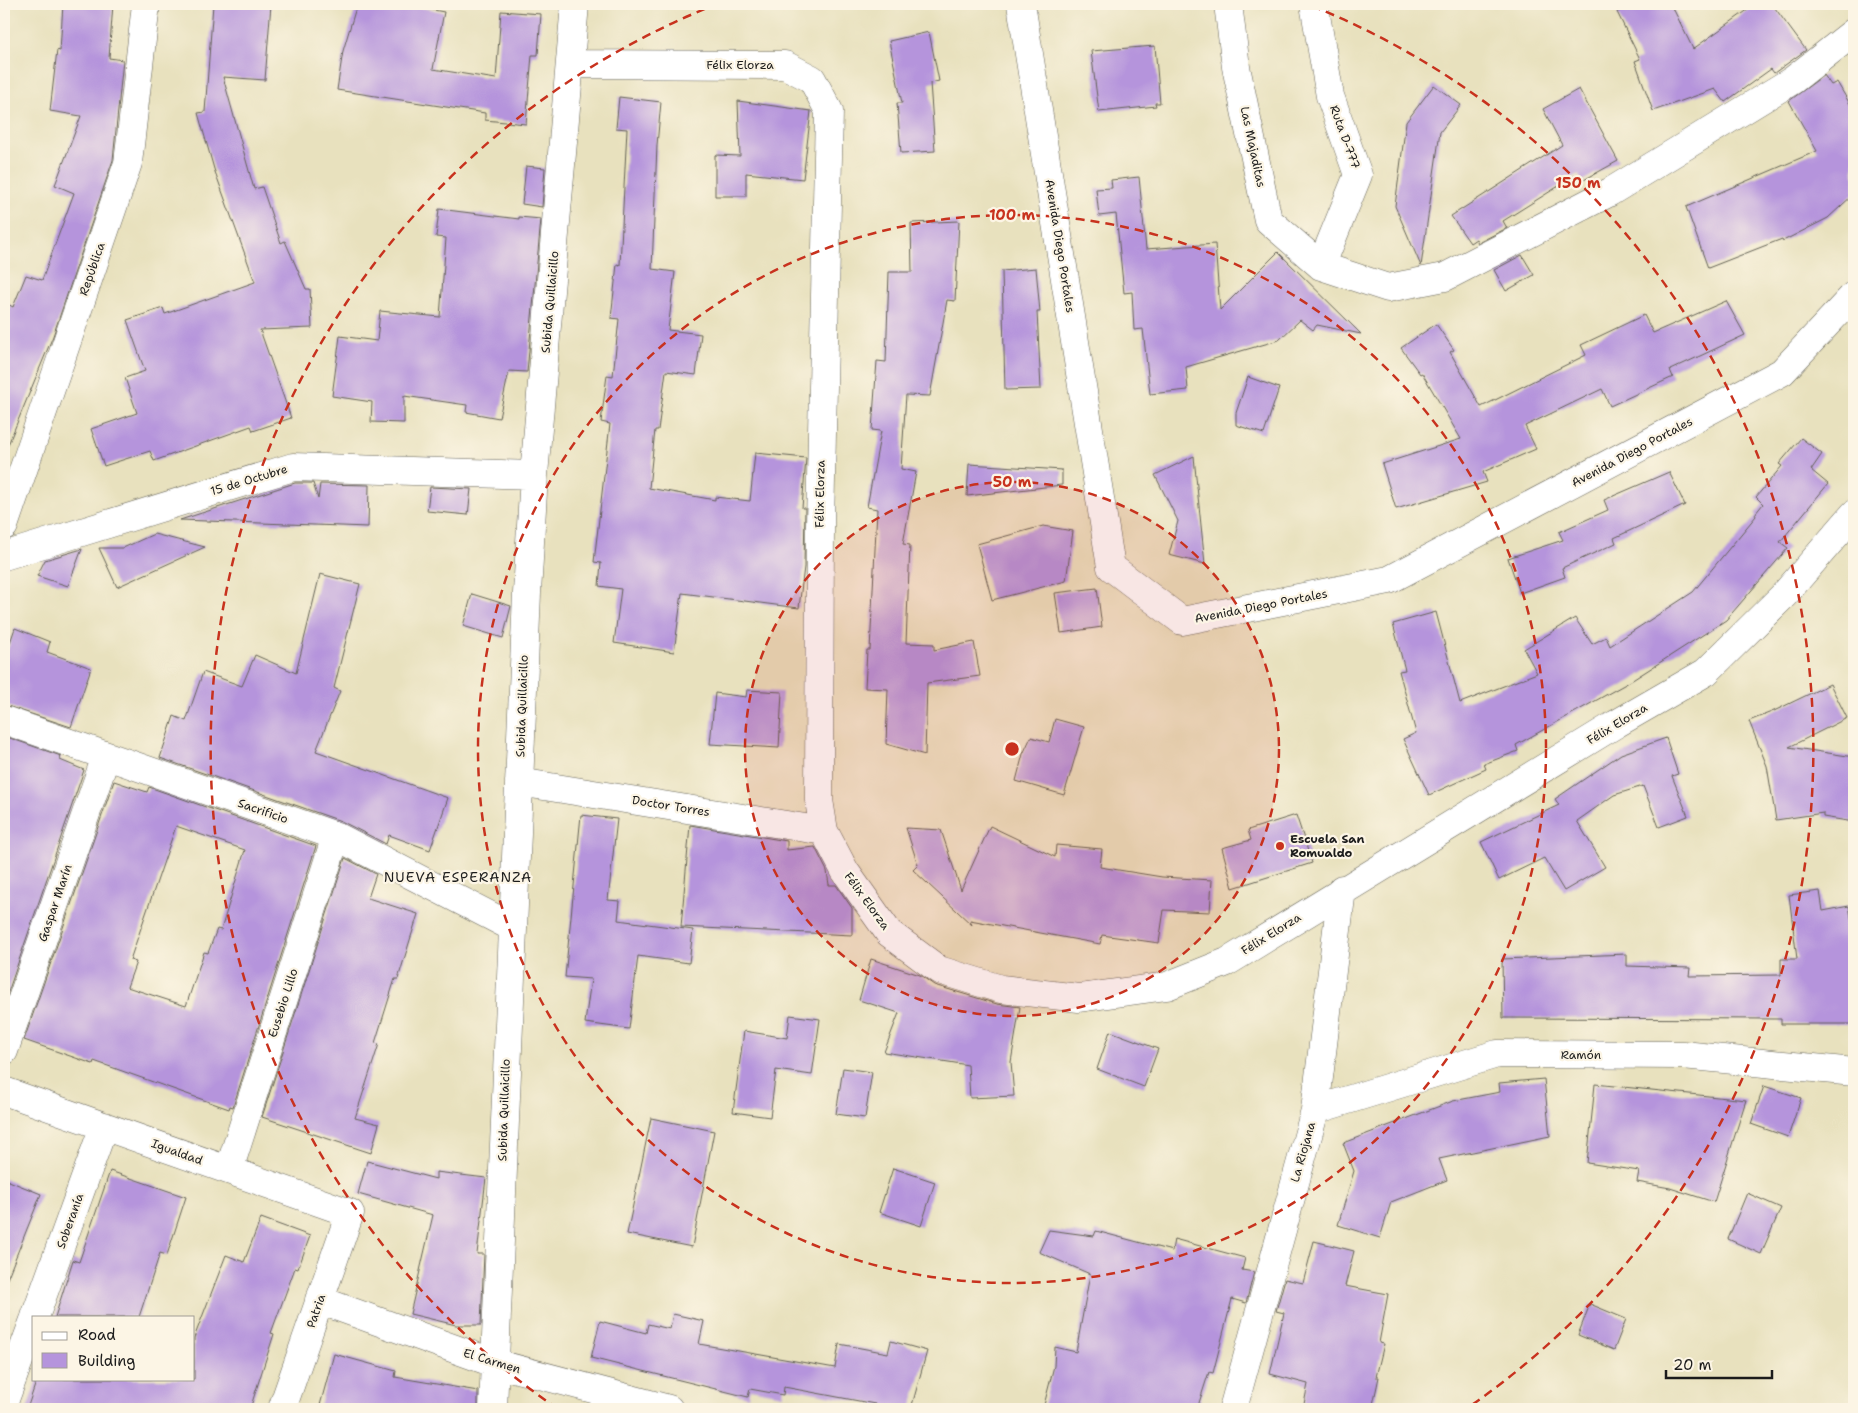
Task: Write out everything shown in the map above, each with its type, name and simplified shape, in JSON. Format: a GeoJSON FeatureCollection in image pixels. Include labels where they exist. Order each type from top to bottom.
{"type":"FeatureCollection","features":[{"type":"Feature","properties":{"kind":"street","name":"República"},"geometry":{"type":"LineString","coordinates":[[4,526],[128,163],[146,4]]}},
{"type":"Feature","properties":{"kind":"street","name":"Subida Quillaicillo"},"geometry":{"type":"LineString","coordinates":[[493,1409],[512,927],[534,475],[575,4]]}},
{"type":"Feature","properties":{"kind":"street","name":"Avenida Diego Portales"},"geometry":{"type":"LineString","coordinates":[[1021,4],[1111,567],[1182,621],[1389,580],[1782,372],[1854,295]]}},
{"type":"Feature","properties":{"kind":"street","name":"Las Majaditas"},"geometry":{"type":"LineString","coordinates":[[1228,4],[1236,67],[1268,220],[1321,266]]}},
{"type":"Feature","properties":{"kind":"street","name":"Ruta D-777"},"geometry":{"type":"LineString","coordinates":[[1314,4],[1330,96],[1358,175],[1321,266]]}},
{"type":"Feature","properties":{"kind":"street"},"geometry":{"type":"LineString","coordinates":[[1321,266],[1388,288],[1445,277],[1610,192],[1793,80],[1854,32]]}},
{"type":"Feature","properties":{"kind":"street","name":"Félix Elorza"},"geometry":{"type":"LineString","coordinates":[[571,64],[785,65],[812,79],[829,111],[820,525],[818,800],[824,831],[845,871],[889,933],[939,970],[1000,989],[1079,998],[1167,986],[1227,962],[1342,889],[1706,672],[1784,595],[1854,514]]}},
{"type":"Feature","properties":{"kind":"street","name":"15 de Octubre"},"geometry":{"type":"LineString","coordinates":[[4,556],[292,467],[534,475]]}},
{"type":"Feature","properties":{"kind":"street","name":"Sacrificio"},"geometry":{"type":"LineString","coordinates":[[4,720],[336,836],[512,927]]}},
{"type":"Feature","properties":{"kind":"street","name":"Gaspar Marín"},"geometry":{"type":"LineString","coordinates":[[4,1050],[106,756]]}},
{"type":"Feature","properties":{"kind":"street","name":"Doctor Torres"},"geometry":{"type":"LineString","coordinates":[[519,782],[824,831]]}},
{"type":"Feature","properties":{"kind":"street","name":"Eusebio Lillo"},"geometry":{"type":"LineString","coordinates":[[228,1170],[336,836]]}},
{"type":"Feature","properties":{"kind":"street","name":"La Riojana"},"geometry":{"type":"LineString","coordinates":[[1232,1409],[1315,1110],[1342,889]]}},
{"type":"Feature","properties":{"kind":"street","name":"Ramón"},"geometry":{"type":"LineString","coordinates":[[1315,1110],[1497,1054],[1683,1055],[1854,1072]]}},
{"type":"Feature","properties":{"kind":"street","name":"Igualdad"},"geometry":{"type":"LineString","coordinates":[[4,1091],[350,1212]]}},
{"type":"Feature","properties":{"kind":"street","name":"Soberanía"},"geometry":{"type":"LineString","coordinates":[[35,1316],[104,1126]]}},
{"type":"Feature","properties":{"kind":"street","name":"Patria"},"geometry":{"type":"LineString","coordinates":[[282,1409],[350,1212]]}},
{"type":"Feature","properties":{"kind":"street","name":"El Carmen"},"geometry":{"type":"LineString","coordinates":[[319,1300],[494,1363],[669,1409]]}},
{"type":"Feature","properties":{"kind":"street","name":"Soberanía"},"geometry":{"type":"LineString","coordinates":[[4,1402],[32,1324]]}},
{"type":"Feature","properties":{"kind":"building"},"geometry":{"type":"Polygon","coordinates":[[[63,4],[113,4],[109,58],[123,60],[113,160],[53,336],[5,452],[4,302],[13,307],[26,275],[42,280],[74,193],[55,185],[81,116],[50,111],[57,50],[60,51],[63,4]]]}},
{"type":"Feature","properties":{"kind":"building"},"geometry":{"type":"Polygon","coordinates":[[[213,4],[271,4],[265,80],[223,77],[254,189],[262,187],[281,243],[285,241],[306,289],[310,289],[312,328],[260,330],[291,418],[253,431],[251,426],[154,461],[150,451],[104,466],[91,429],[137,413],[125,378],[145,371],[127,320],[163,308],[165,314],[255,282],[214,169],[198,113],[205,112],[213,4]]]}},
{"type":"Feature","properties":{"kind":"building"},"geometry":{"type":"Polygon","coordinates":[[[357,4],[402,4],[444,12],[433,69],[496,79],[501,11],[541,14],[538,55],[532,55],[526,124],[485,120],[485,113],[337,90],[343,51],[357,4]]]}},
{"type":"Feature","properties":{"kind":"building"},"geometry":{"type":"Polygon","coordinates":[[[1634,4],[1671,4],[1693,49],[1756,4],[1772,4],[1806,50],[1774,73],[1771,69],[1725,102],[1715,89],[1653,111],[1635,61],[1640,59],[1617,12],[1634,4]]]}},
{"type":"Feature","properties":{"kind":"building"},"geometry":{"type":"Polygon","coordinates":[[[929,32],[939,81],[930,83],[935,151],[901,153],[897,103],[902,103],[889,41],[929,32]]]}},
{"type":"Feature","properties":{"kind":"building"},"geometry":{"type":"Polygon","coordinates":[[[1155,46],[1160,103],[1155,103],[1156,106],[1099,112],[1091,51],[1155,46]]]}},
{"type":"Feature","properties":{"kind":"building"},"geometry":{"type":"Polygon","coordinates":[[[1824,75],[1831,85],[1837,82],[1854,111],[1854,194],[1828,218],[1783,241],[1782,239],[1708,268],[1686,207],[1817,151],[1789,101],[1824,75]]]}},
{"type":"Feature","properties":{"kind":"building"},"geometry":{"type":"Polygon","coordinates":[[[1434,85],[1461,105],[1440,132],[1421,266],[1395,206],[1406,122],[1434,85]]]}},
{"type":"Feature","properties":{"kind":"building"},"geometry":{"type":"Polygon","coordinates":[[[1579,89],[1618,161],[1582,181],[1578,174],[1503,221],[1507,228],[1478,243],[1476,239],[1470,243],[1451,216],[1562,145],[1543,109],[1579,89]]]}},
{"type":"Feature","properties":{"kind":"building"},"geometry":{"type":"Polygon","coordinates":[[[619,97],[661,102],[657,145],[652,269],[675,272],[668,330],[701,334],[696,375],[666,371],[658,430],[655,430],[649,488],[715,500],[715,497],[750,501],[755,453],[806,458],[802,508],[805,508],[804,567],[799,608],[682,593],[674,652],[614,643],[621,589],[599,586],[601,563],[594,562],[610,424],[601,422],[607,375],[613,376],[619,319],[611,318],[617,264],[620,265],[627,129],[616,128],[619,97]]]}},
{"type":"Feature","properties":{"kind":"building"},"geometry":{"type":"Polygon","coordinates":[[[738,101],[811,111],[803,179],[746,173],[746,196],[715,196],[715,155],[740,156],[738,101]]]}},
{"type":"Feature","properties":{"kind":"building"},"geometry":{"type":"Polygon","coordinates":[[[526,166],[545,168],[542,207],[522,204],[526,166]]]}},
{"type":"Feature","properties":{"kind":"building"},"geometry":{"type":"Polygon","coordinates":[[[1139,177],[1146,249],[1215,244],[1220,310],[1278,252],[1361,334],[1317,325],[1313,330],[1300,320],[1279,340],[1186,367],[1188,390],[1150,394],[1143,329],[1134,330],[1132,292],[1124,293],[1116,214],[1099,216],[1096,189],[1112,188],[1111,180],[1139,177]]]}},
{"type":"Feature","properties":{"kind":"building"},"geometry":{"type":"Polygon","coordinates":[[[439,209],[519,219],[519,217],[541,219],[527,372],[509,371],[499,418],[466,412],[467,405],[404,396],[404,423],[371,422],[372,402],[332,396],[340,336],[377,341],[380,311],[440,317],[446,238],[436,237],[439,209]]]}},
{"type":"Feature","properties":{"kind":"building"},"geometry":{"type":"Polygon","coordinates":[[[959,221],[955,301],[947,300],[930,396],[906,395],[901,469],[916,472],[903,544],[910,545],[906,643],[934,644],[934,650],[974,642],[980,676],[927,683],[925,755],[886,744],[888,689],[865,688],[867,650],[870,650],[877,509],[867,507],[881,431],[872,430],[877,361],[886,362],[889,272],[912,272],[911,223],[959,221]]]}},
{"type":"Feature","properties":{"kind":"building"},"geometry":{"type":"Polygon","coordinates":[[[1522,255],[1534,275],[1506,291],[1494,270],[1522,255]]]}},
{"type":"Feature","properties":{"kind":"building"},"geometry":{"type":"Polygon","coordinates":[[[1036,268],[1040,312],[1037,312],[1041,389],[1005,390],[1002,271],[1036,268]]]}},
{"type":"Feature","properties":{"kind":"building"},"geometry":{"type":"Polygon","coordinates":[[[1726,301],[1745,335],[1670,370],[1673,377],[1610,406],[1602,389],[1525,426],[1536,449],[1483,472],[1487,482],[1396,509],[1382,464],[1461,439],[1422,373],[1420,374],[1401,348],[1436,324],[1454,350],[1450,352],[1481,407],[1586,355],[1581,345],[1644,315],[1653,333],[1726,301]]]}},
{"type":"Feature","properties":{"kind":"building"},"geometry":{"type":"Polygon","coordinates":[[[1248,377],[1279,388],[1264,434],[1236,425],[1236,413],[1248,377]]]}},
{"type":"Feature","properties":{"kind":"building"},"geometry":{"type":"Polygon","coordinates":[[[1801,438],[1822,454],[1811,470],[1828,484],[1780,542],[1788,548],[1726,620],[1631,681],[1516,745],[1518,751],[1484,764],[1486,769],[1429,795],[1403,739],[1416,733],[1399,671],[1405,670],[1393,624],[1436,612],[1460,703],[1537,673],[1524,649],[1575,618],[1592,644],[1606,637],[1610,646],[1693,592],[1756,516],[1755,514],[1763,504],[1756,497],[1782,466],[1779,464],[1801,438]]]}},
{"type":"Feature","properties":{"kind":"building"},"geometry":{"type":"Polygon","coordinates":[[[1194,456],[1205,564],[1169,555],[1178,521],[1155,475],[1194,456]]]}},
{"type":"Feature","properties":{"kind":"building"},"geometry":{"type":"Polygon","coordinates":[[[969,464],[1062,470],[1062,485],[967,496],[969,464]]]}},
{"type":"Feature","properties":{"kind":"building"},"geometry":{"type":"Polygon","coordinates":[[[1669,472],[1685,505],[1614,538],[1616,543],[1562,568],[1565,577],[1520,593],[1508,558],[1563,540],[1559,532],[1608,510],[1604,500],[1669,472]]]}},
{"type":"Feature","properties":{"kind":"building"},"geometry":{"type":"Polygon","coordinates":[[[295,483],[313,483],[318,499],[320,484],[369,485],[368,527],[180,520],[295,483]]]}},
{"type":"Feature","properties":{"kind":"building"},"geometry":{"type":"Polygon","coordinates":[[[430,487],[471,489],[468,515],[427,511],[430,487]]]}},
{"type":"Feature","properties":{"kind":"building"},"geometry":{"type":"Polygon","coordinates":[[[1043,526],[1073,531],[1066,581],[992,600],[977,544],[1043,526]]]}},
{"type":"Feature","properties":{"kind":"building"},"geometry":{"type":"Polygon","coordinates":[[[154,534],[205,547],[117,587],[99,548],[123,548],[154,534]]]}},
{"type":"Feature","properties":{"kind":"building"},"geometry":{"type":"Polygon","coordinates":[[[82,549],[68,586],[37,576],[45,560],[82,549]]]}},
{"type":"Feature","properties":{"kind":"building"},"geometry":{"type":"Polygon","coordinates":[[[320,574],[360,584],[334,688],[340,691],[316,751],[448,798],[430,850],[389,835],[386,844],[341,821],[160,758],[174,716],[186,721],[203,672],[242,686],[255,655],[296,673],[320,574]]]}},
{"type":"Feature","properties":{"kind":"building"},"geometry":{"type":"Polygon","coordinates":[[[1097,588],[1102,627],[1061,633],[1055,593],[1097,588]]]}},
{"type":"Feature","properties":{"kind":"building"},"geometry":{"type":"Polygon","coordinates":[[[472,594],[511,606],[503,638],[463,626],[472,594]]]}},
{"type":"Feature","properties":{"kind":"building"},"geometry":{"type":"Polygon","coordinates":[[[15,628],[50,642],[47,652],[91,668],[71,727],[4,705],[4,660],[15,628]]]}},
{"type":"Feature","properties":{"kind":"building"},"geometry":{"type":"Polygon","coordinates":[[[1830,684],[1847,718],[1789,747],[1854,757],[1854,822],[1823,817],[1823,813],[1776,820],[1767,766],[1749,721],[1830,684]]]}},
{"type":"Feature","properties":{"kind":"building"},"geometry":{"type":"Polygon","coordinates":[[[747,690],[782,692],[779,748],[710,744],[715,693],[746,697],[747,690]]]}},
{"type":"Feature","properties":{"kind":"building"},"geometry":{"type":"Polygon","coordinates":[[[1055,719],[1084,727],[1064,795],[1016,781],[1023,754],[1031,737],[1049,742],[1055,719]]]}},
{"type":"Feature","properties":{"kind":"building"},"geometry":{"type":"Polygon","coordinates":[[[4,736],[61,756],[60,760],[84,770],[4,1004],[4,736]]]}},
{"type":"Feature","properties":{"kind":"building"},"geometry":{"type":"Polygon","coordinates":[[[1666,738],[1678,774],[1672,776],[1688,816],[1659,827],[1643,786],[1614,795],[1577,821],[1605,867],[1564,891],[1544,858],[1499,880],[1481,842],[1559,805],[1555,799],[1621,754],[1666,738]]]}},
{"type":"Feature","properties":{"kind":"building"},"geometry":{"type":"Polygon","coordinates":[[[114,781],[147,792],[149,787],[316,846],[233,1107],[230,1106],[229,1109],[94,1061],[93,1064],[24,1040],[114,781]],[[176,826],[130,960],[136,962],[127,987],[186,1006],[204,952],[208,953],[217,929],[221,930],[245,850],[176,826]]]}},
{"type":"Feature","properties":{"kind":"building"},"geometry":{"type":"Polygon","coordinates":[[[581,815],[617,819],[608,900],[620,901],[618,920],[693,930],[689,963],[638,956],[629,1029],[585,1023],[591,979],[565,977],[581,815]]]}},
{"type":"Feature","properties":{"kind":"building","name":"Escuela San Romualdo"},"geometry":{"type":"Polygon","coordinates":[[[1296,815],[1312,863],[1233,888],[1222,848],[1251,840],[1248,830],[1296,815]]]}},
{"type":"Feature","properties":{"kind":"building"},"geometry":{"type":"Polygon","coordinates":[[[690,825],[787,841],[787,850],[815,847],[827,871],[829,885],[836,885],[852,908],[852,935],[681,927],[690,825]]]}},
{"type":"Feature","properties":{"kind":"building"},"geometry":{"type":"Polygon","coordinates":[[[990,826],[1055,857],[1056,845],[1102,849],[1100,867],[1162,877],[1212,880],[1210,912],[1164,910],[1159,943],[1102,935],[1100,944],[970,920],[972,925],[913,870],[918,865],[906,828],[941,830],[961,890],[990,826]]]}},
{"type":"Feature","properties":{"kind":"building"},"geometry":{"type":"Polygon","coordinates":[[[345,858],[376,874],[368,898],[418,914],[398,979],[395,979],[375,1043],[379,1044],[355,1118],[379,1124],[371,1153],[262,1117],[345,858]]]}},
{"type":"Feature","properties":{"kind":"building"},"geometry":{"type":"Polygon","coordinates":[[[1820,891],[1823,911],[1849,906],[1854,934],[1854,1024],[1781,1024],[1781,1019],[1503,1018],[1502,959],[1627,954],[1627,966],[1690,968],[1689,976],[1781,975],[1781,959],[1797,959],[1789,895],[1820,891]]]}},
{"type":"Feature","properties":{"kind":"building"},"geometry":{"type":"Polygon","coordinates":[[[871,959],[920,975],[934,985],[997,1004],[1020,1007],[1011,1062],[1014,1096],[970,1098],[968,1065],[884,1052],[899,1013],[859,1000],[871,959]]]}},
{"type":"Feature","properties":{"kind":"building"},"geometry":{"type":"Polygon","coordinates":[[[790,1015],[820,1019],[812,1075],[776,1070],[770,1117],[733,1112],[744,1031],[787,1038],[790,1015]]]}},
{"type":"Feature","properties":{"kind":"building"},"geometry":{"type":"Polygon","coordinates":[[[1110,1031],[1158,1049],[1144,1087],[1097,1069],[1110,1031]]]}},
{"type":"Feature","properties":{"kind":"building"},"geometry":{"type":"Polygon","coordinates":[[[843,1068],[872,1072],[865,1118],[836,1114],[843,1068]]]}},
{"type":"Feature","properties":{"kind":"building"},"geometry":{"type":"Polygon","coordinates":[[[1544,1079],[1550,1136],[1439,1159],[1447,1180],[1391,1202],[1380,1238],[1338,1225],[1354,1171],[1343,1143],[1453,1101],[1500,1092],[1499,1083],[1544,1079]]]}},
{"type":"Feature","properties":{"kind":"building"},"geometry":{"type":"Polygon","coordinates":[[[1595,1084],[1746,1100],[1714,1202],[1670,1188],[1637,1182],[1639,1171],[1587,1163],[1595,1084]]]}},
{"type":"Feature","properties":{"kind":"building"},"geometry":{"type":"Polygon","coordinates":[[[1764,1086],[1801,1098],[1788,1137],[1751,1124],[1764,1086]]]}},
{"type":"Feature","properties":{"kind":"building"},"geometry":{"type":"Polygon","coordinates":[[[651,1118],[714,1131],[692,1247],[627,1234],[651,1118]]]}},
{"type":"Feature","properties":{"kind":"building"},"geometry":{"type":"Polygon","coordinates":[[[367,1161],[436,1179],[436,1172],[486,1178],[477,1254],[484,1254],[481,1325],[456,1325],[410,1314],[433,1215],[358,1194],[367,1161]]]}},
{"type":"Feature","properties":{"kind":"building"},"geometry":{"type":"Polygon","coordinates":[[[893,1168],[935,1182],[921,1226],[879,1212],[893,1168]]]}},
{"type":"Feature","properties":{"kind":"building"},"geometry":{"type":"Polygon","coordinates":[[[110,1171],[186,1197],[167,1255],[160,1253],[139,1316],[55,1316],[73,1260],[79,1262],[110,1171]]]}},
{"type":"Feature","properties":{"kind":"building"},"geometry":{"type":"Polygon","coordinates":[[[4,1179],[41,1194],[5,1284],[4,1284],[4,1179]]]}},
{"type":"Feature","properties":{"kind":"building"},"geometry":{"type":"Polygon","coordinates":[[[1747,1193],[1781,1208],[1761,1254],[1728,1239],[1747,1193]]]}},
{"type":"Feature","properties":{"kind":"building"},"geometry":{"type":"Polygon","coordinates":[[[261,1218],[310,1236],[298,1269],[295,1268],[271,1333],[274,1334],[250,1409],[27,1409],[37,1380],[195,1380],[195,1335],[226,1255],[244,1262],[261,1218]]]}},
{"type":"Feature","properties":{"kind":"building"},"geometry":{"type":"Polygon","coordinates":[[[1049,1230],[1094,1236],[1096,1231],[1172,1251],[1174,1239],[1245,1258],[1242,1270],[1254,1272],[1246,1303],[1232,1299],[1213,1373],[1209,1372],[1197,1409],[1043,1409],[1054,1366],[1055,1347],[1076,1352],[1090,1274],[1039,1252],[1049,1230]]]}},
{"type":"Feature","properties":{"kind":"building"},"geometry":{"type":"Polygon","coordinates":[[[1314,1241],[1354,1251],[1345,1286],[1388,1294],[1379,1343],[1384,1344],[1376,1377],[1379,1377],[1372,1409],[1303,1409],[1308,1384],[1270,1374],[1284,1313],[1276,1311],[1285,1279],[1303,1283],[1314,1241]]]}},
{"type":"Feature","properties":{"kind":"building"},"geometry":{"type":"Polygon","coordinates":[[[1590,1304],[1626,1319],[1614,1350],[1578,1335],[1590,1304]]]}},
{"type":"Feature","properties":{"kind":"building"},"geometry":{"type":"Polygon","coordinates":[[[673,1314],[704,1321],[699,1344],[835,1368],[839,1344],[888,1353],[891,1341],[927,1351],[911,1409],[874,1409],[875,1404],[784,1387],[783,1395],[750,1389],[748,1397],[591,1358],[600,1321],[646,1333],[648,1324],[670,1329],[673,1314]]]}},
{"type":"Feature","properties":{"kind":"building"},"geometry":{"type":"Polygon","coordinates":[[[334,1354],[396,1371],[395,1377],[478,1391],[478,1409],[319,1409],[334,1354]]]}},
{"type":"Feature","properties":{"kind":"place","name":"Escuela San Romualdo"},"geometry":{"type":"Point","coordinates":[1280,846]}},
{"type":"Feature","properties":{"kind":"district","name":"NUEVA ESPERANZA"},"geometry":{"type":"Point","coordinates":[458,877]}}]}
